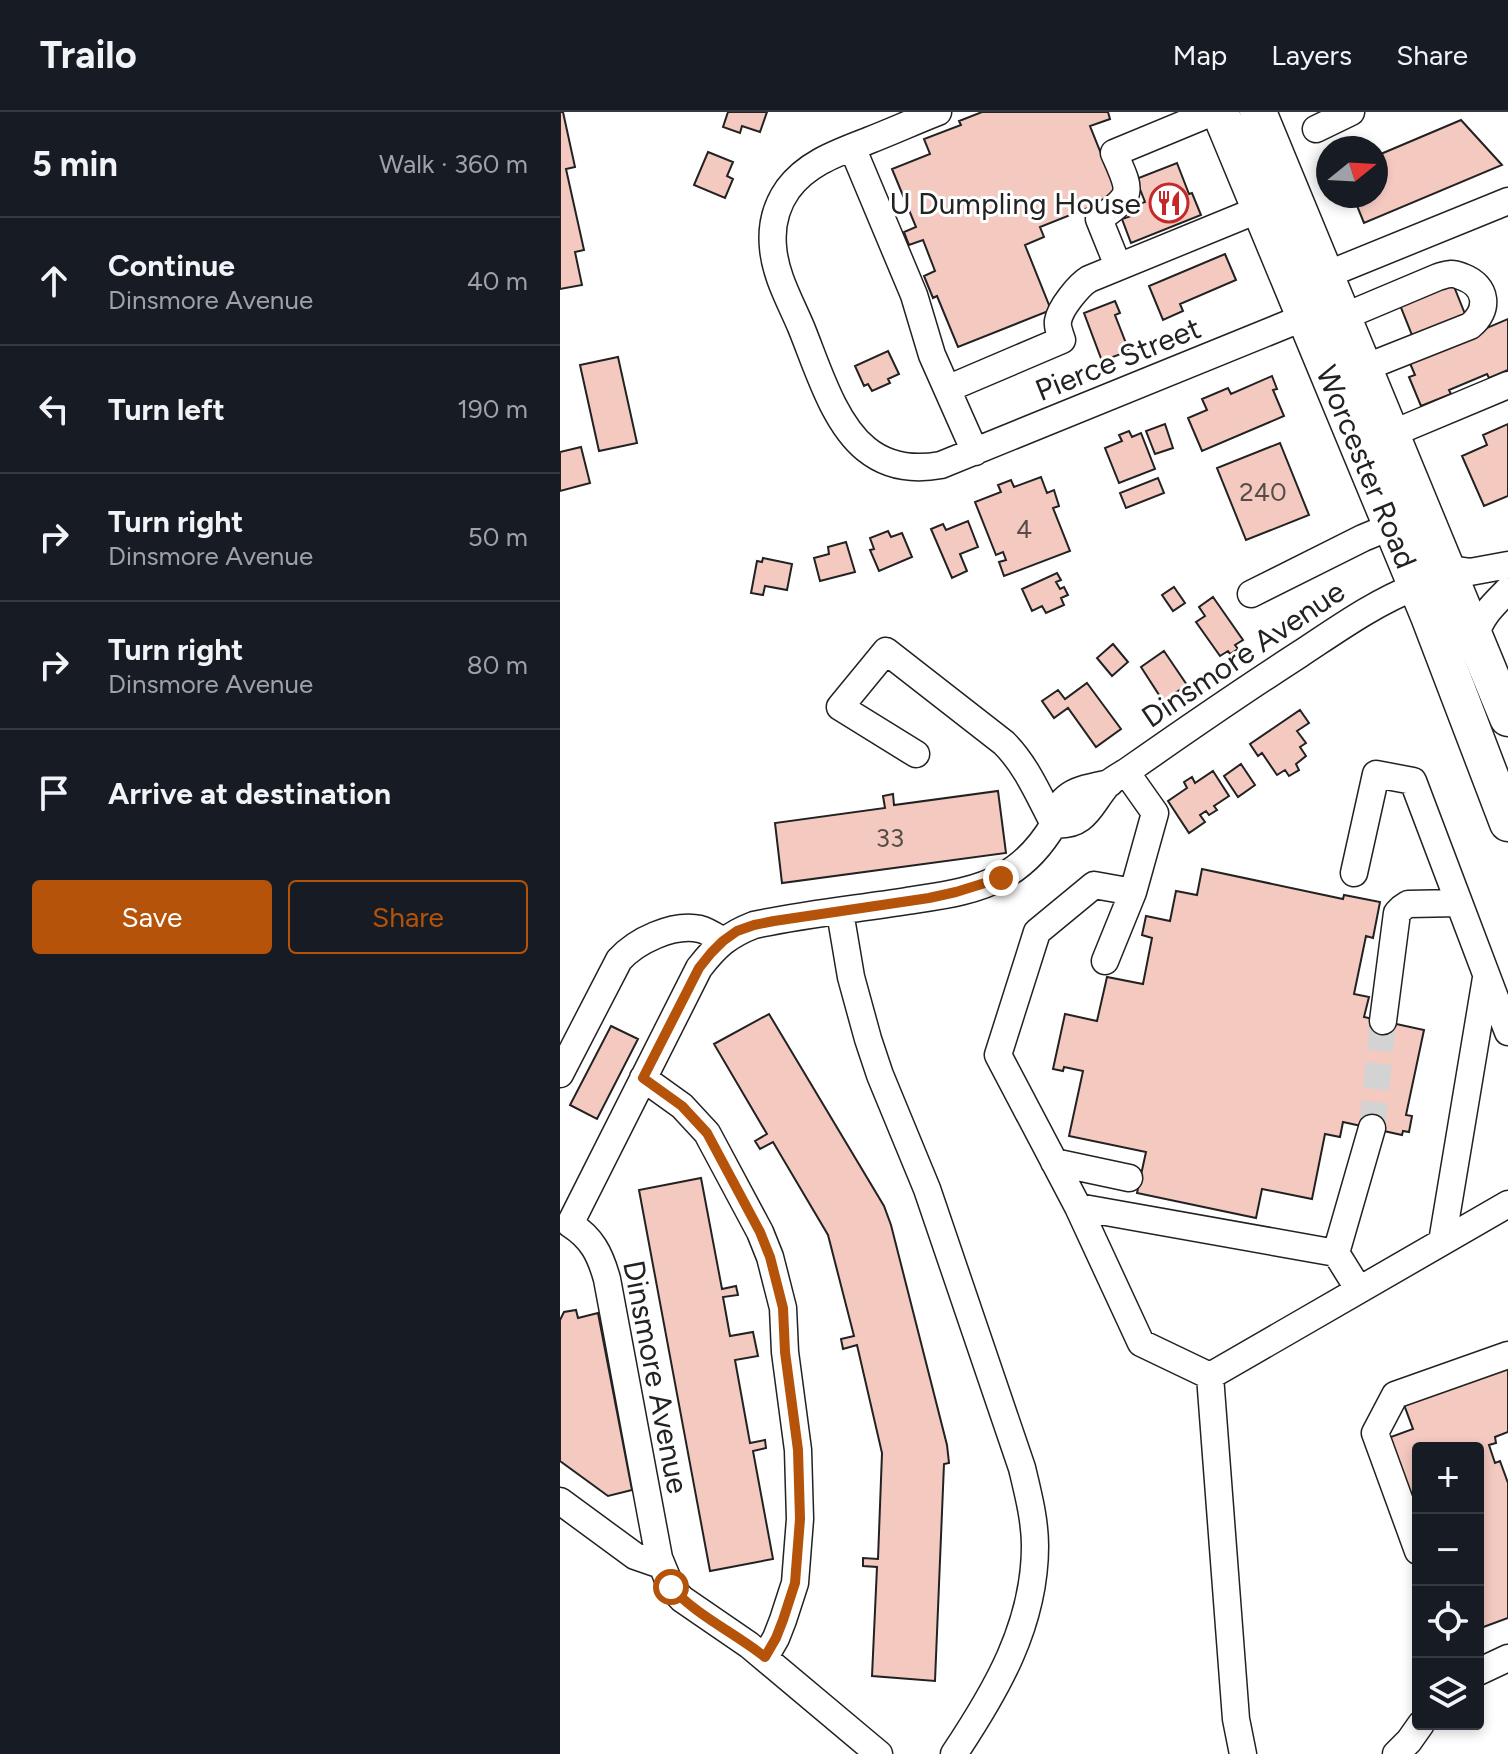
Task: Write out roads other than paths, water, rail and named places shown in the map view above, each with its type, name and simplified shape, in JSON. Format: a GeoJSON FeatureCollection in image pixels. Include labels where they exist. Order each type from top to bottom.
{"type":"FeatureCollection","features":[{"type":"Feature","properties":{"kind":"highway","name":"Worcester Road"},"geometry":{"type":"LineString","coordinates":[[1220,112],[1392,526],[1475,637],[1508,718]]}},
{"type":"Feature","properties":{"kind":"highway","name":"Worcester Road"},"geometry":{"type":"LineString","coordinates":[[1258,112],[1391,434],[1432,578],[1449,666],[1508,823]]}},
{"type":"Feature","properties":{"kind":"street"},"geometry":{"type":"LineString","coordinates":[[1118,266],[1099,219],[1120,204],[1126,195],[1126,183],[1114,153],[1213,112]]}},
{"type":"Feature","properties":{"kind":"street"},"geometry":{"type":"LineString","coordinates":[[1316,129],[1351,112]]}},
{"type":"Feature","properties":{"kind":"street","name":"Pierce Street"},"geometry":{"type":"LineString","coordinates":[[933,113],[808,168],[796,179],[778,206],[773,230],[778,271],[831,400],[857,441],[876,456],[904,467],[926,468],[965,456],[1305,317]]}},
{"type":"Feature","properties":{"kind":"street"},"geometry":{"type":"LineString","coordinates":[[852,147],[914,295],[928,345],[947,389],[965,456]]}},
{"type":"Feature","properties":{"kind":"street"},"geometry":{"type":"LineString","coordinates":[[1326,275],[1508,201]]}},
{"type":"Feature","properties":{"kind":"street"},"geometry":{"type":"LineString","coordinates":[[947,389],[1062,340],[1059,317],[1081,284],[1089,279],[1260,209]]}},
{"type":"Feature","properties":{"kind":"street"},"geometry":{"type":"LineString","coordinates":[[1343,317],[1451,273],[1471,280],[1480,287],[1484,296],[1478,320],[1470,326],[1364,368]]}},
{"type":"Feature","properties":{"kind":"street"},"geometry":{"type":"LineString","coordinates":[[1391,434],[1508,385]]}},
{"type":"Feature","properties":{"kind":"street"},"geometry":{"type":"LineString","coordinates":[[1251,594],[1392,526]]}},
{"type":"Feature","properties":{"kind":"street"},"geometry":{"type":"LineString","coordinates":[[1432,578],[1508,565]]}},
{"type":"Feature","properties":{"kind":"street","name":"Dinsmore Avenue"},"geometry":{"type":"LineString","coordinates":[[879,1754],[765,1657],[682,1599],[671,1587],[661,1565],[602,1261],[583,1233],[563,1229],[699,968],[723,941],[737,931],[754,925],[956,892],[1001,878],[1034,852],[1054,824],[1055,812],[1061,802],[1068,796],[1118,777],[1365,611],[1432,578]]}},
{"type":"Feature","properties":{"kind":"street"},"geometry":{"type":"LineString","coordinates":[[1475,637],[1482,618],[1508,590]]}},
{"type":"Feature","properties":{"kind":"street"},"geometry":{"type":"LineString","coordinates":[[916,754],[840,707],[886,651],[1016,755],[1054,824]]}},
{"type":"Feature","properties":{"kind":"street"},"geometry":{"type":"LineString","coordinates":[[1354,873],[1376,774],[1413,781],[1508,1032]]}},
{"type":"Feature","properties":{"kind":"street"},"geometry":{"type":"LineString","coordinates":[[1105,961],[1133,892],[1155,813],[1118,777]]}},
{"type":"Feature","properties":{"kind":"street"},"geometry":{"type":"LineString","coordinates":[[1133,892],[1094,885],[1037,932],[998,1055],[1078,1207],[1141,1343],[1210,1376]]}},
{"type":"Feature","properties":{"kind":"street"},"geometry":{"type":"LineString","coordinates":[[1383,1021],[1397,913],[1408,904],[1459,903]]}},
{"type":"Feature","properties":{"kind":"street"},"geometry":{"type":"LineString","coordinates":[[840,912],[851,977],[868,1039],[927,1189],[1022,1468],[1032,1515],[1034,1574],[1022,1628],[998,1683],[954,1754]]}},
{"type":"Feature","properties":{"kind":"street"},"geometry":{"type":"LineString","coordinates":[[560,1074],[619,960],[629,950],[654,935],[682,929],[697,928],[723,941]]}},
{"type":"Feature","properties":{"kind":"street"},"geometry":{"type":"LineString","coordinates":[[1442,1242],[1486,975]]}},
{"type":"Feature","properties":{"kind":"street"},"geometry":{"type":"LineString","coordinates":[[643,1078],[682,1106],[707,1133],[760,1232],[783,1308],[785,1352],[798,1450],[800,1519],[795,1583],[776,1638],[765,1657]]}},
{"type":"Feature","properties":{"kind":"street"},"geometry":{"type":"LineString","coordinates":[[1359,1290],[1336,1253],[1372,1128]]}},
{"type":"Feature","properties":{"kind":"street"},"geometry":{"type":"LineString","coordinates":[[1054,1162],[1129,1178]]}},
{"type":"Feature","properties":{"kind":"street"},"geometry":{"type":"LineString","coordinates":[[1210,1376],[1508,1204]]}},
{"type":"Feature","properties":{"kind":"street"},"geometry":{"type":"LineString","coordinates":[[1078,1207],[1336,1253]]}},
{"type":"Feature","properties":{"kind":"street"},"geometry":{"type":"LineString","coordinates":[[1412,1535],[1375,1433],[1395,1395],[1508,1355]]}},
{"type":"Feature","properties":{"kind":"street"},"geometry":{"type":"LineString","coordinates":[[1210,1376],[1236,1719],[1243,1754]]}},
{"type":"Feature","properties":{"kind":"street"},"geometry":{"type":"LineString","coordinates":[[560,1501],[635,1556],[661,1565]]}},
{"type":"Feature","properties":{"kind":"street"},"geometry":{"type":"LineString","coordinates":[[1484,1669],[1508,1658]]}},
{"type":"Feature","properties":{"kind":"street"},"geometry":{"type":"LineString","coordinates":[[1396,1754],[1417,1730]]}},
{"type":"Feature","properties":{"kind":"tunnel"},"geometry":{"type":"LineString","coordinates":[[1372,1128],[1383,1021]]}},
{"type":"Feature","properties":{"kind":"place","name":"U Dumpling House"},"geometry":{"type":"Point","coordinates":[1169,203]}}]}
